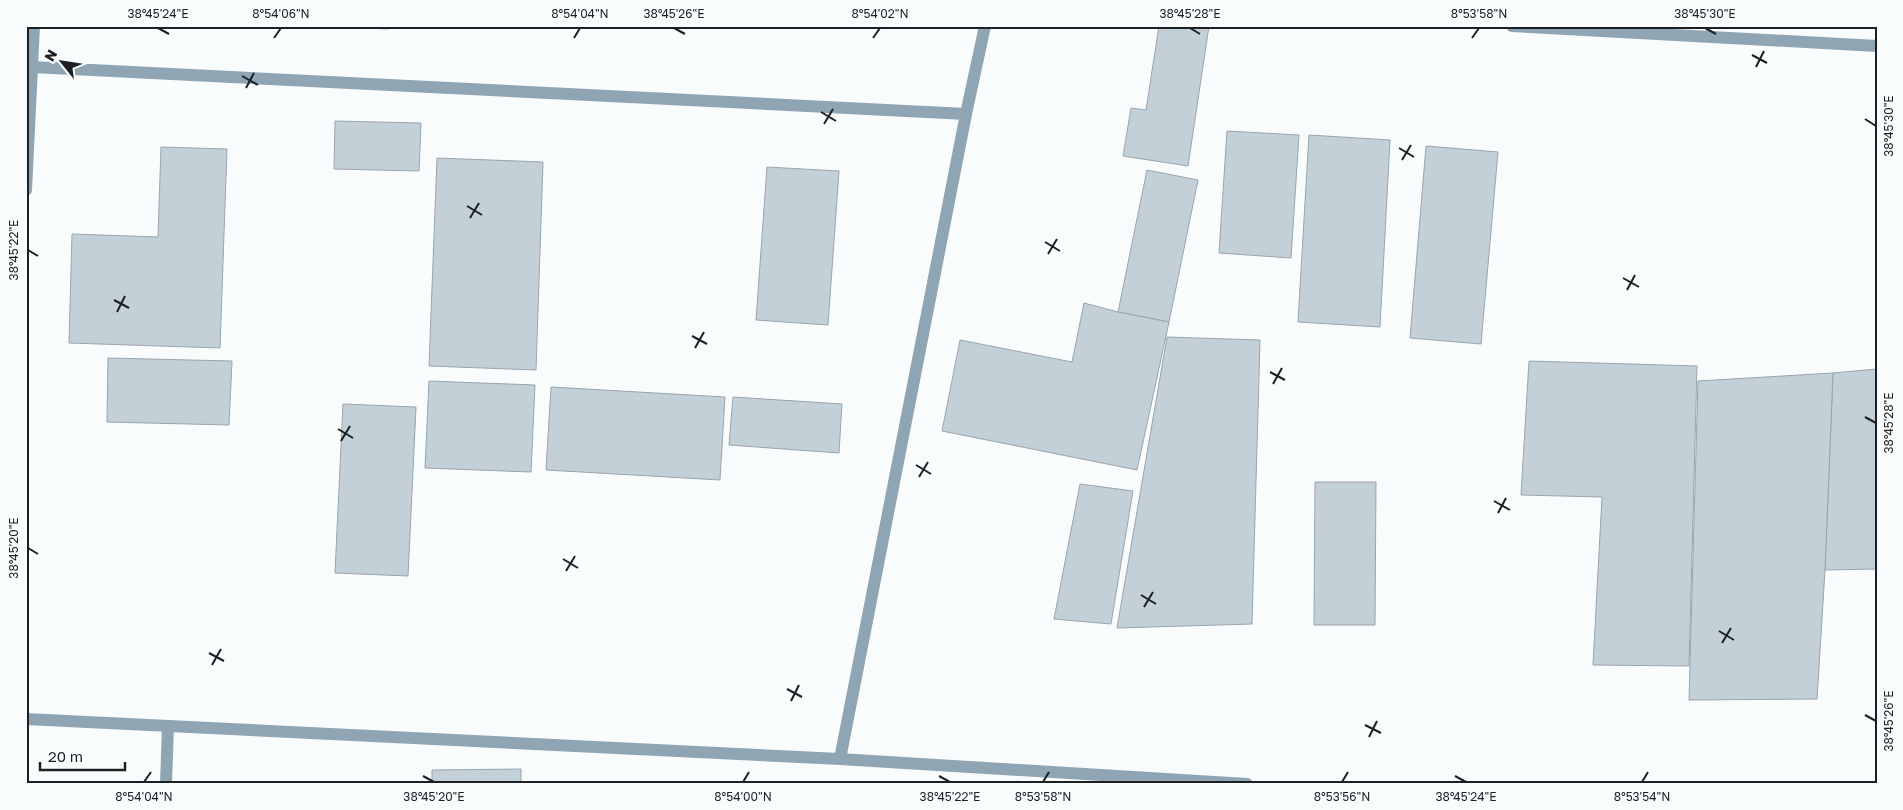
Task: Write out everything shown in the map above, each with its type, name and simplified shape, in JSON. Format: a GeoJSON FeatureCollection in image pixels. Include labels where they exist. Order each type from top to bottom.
{"type":"FeatureCollection","features":[{"type":"Feature","properties":{"kind":"street"},"geometry":{"type":"LineString","coordinates":[[26,190],[34,26]]}},
{"type":"Feature","properties":{"kind":"street"},"geometry":{"type":"LineString","coordinates":[[840,759],[966,114],[985,26]]}},
{"type":"Feature","properties":{"kind":"street"},"geometry":{"type":"LineString","coordinates":[[1512,26],[1877,46]]}},
{"type":"Feature","properties":{"kind":"street"},"geometry":{"type":"LineString","coordinates":[[32,67],[966,114]]}},
{"type":"Feature","properties":{"kind":"street"},"geometry":{"type":"LineString","coordinates":[[26,719],[840,759],[1118,780],[1247,784]]}},
{"type":"Feature","properties":{"kind":"street"},"geometry":{"type":"LineString","coordinates":[[166,784],[168,726]]}},
{"type":"Feature","properties":{"kind":"building"},"geometry":{"type":"Polygon","coordinates":[[[313,26],[389,26],[389,29],[313,26]]]}},
{"type":"Feature","properties":{"kind":"building"},"geometry":{"type":"Polygon","coordinates":[[[1159,26],[1209,26],[1188,166],[1123,156],[1131,108],[1146,110],[1159,26]]]}},
{"type":"Feature","properties":{"kind":"building"},"geometry":{"type":"Polygon","coordinates":[[[335,121],[421,123],[419,171],[334,169],[335,121]]]}},
{"type":"Feature","properties":{"kind":"building"},"geometry":{"type":"Polygon","coordinates":[[[1227,131],[1299,135],[1291,258],[1219,253],[1227,131]]]}},
{"type":"Feature","properties":{"kind":"building"},"geometry":{"type":"Polygon","coordinates":[[[1309,135],[1390,140],[1380,327],[1298,322],[1309,135]]]}},
{"type":"Feature","properties":{"kind":"building"},"geometry":{"type":"Polygon","coordinates":[[[1426,146],[1498,152],[1481,344],[1410,338],[1426,146]]]}},
{"type":"Feature","properties":{"kind":"building"},"geometry":{"type":"Polygon","coordinates":[[[161,147],[227,149],[220,348],[69,343],[72,234],[158,237],[161,147]]]}},
{"type":"Feature","properties":{"kind":"building"},"geometry":{"type":"Polygon","coordinates":[[[437,158],[543,162],[536,370],[429,366],[437,158]]]}},
{"type":"Feature","properties":{"kind":"building"},"geometry":{"type":"Polygon","coordinates":[[[767,167],[839,171],[828,325],[756,320],[767,167]]]}},
{"type":"Feature","properties":{"kind":"building"},"geometry":{"type":"Polygon","coordinates":[[[1147,170],[1198,180],[1169,322],[1118,312],[1147,170]]]}},
{"type":"Feature","properties":{"kind":"building"},"geometry":{"type":"Polygon","coordinates":[[[1084,303],[1169,322],[1137,470],[942,431],[960,340],[1072,362],[1084,303]]]}},
{"type":"Feature","properties":{"kind":"building"},"geometry":{"type":"Polygon","coordinates":[[[1167,337],[1260,340],[1252,624],[1117,628],[1167,337]]]}},
{"type":"Feature","properties":{"kind":"building"},"geometry":{"type":"Polygon","coordinates":[[[108,358],[232,361],[229,425],[107,422],[108,358]]]}},
{"type":"Feature","properties":{"kind":"building"},"geometry":{"type":"Polygon","coordinates":[[[1529,361],[1697,366],[1689,666],[1593,665],[1602,497],[1521,495],[1529,361]]]}},
{"type":"Feature","properties":{"kind":"building"},"geometry":{"type":"Polygon","coordinates":[[[1877,369],[1877,569],[1825,570],[1833,373],[1877,369]]]}},
{"type":"Feature","properties":{"kind":"building"},"geometry":{"type":"Polygon","coordinates":[[[1833,373],[1825,570],[1817,699],[1689,700],[1698,381],[1833,373]]]}},
{"type":"Feature","properties":{"kind":"building"},"geometry":{"type":"Polygon","coordinates":[[[429,381],[535,385],[531,472],[425,468],[429,381]]]}},
{"type":"Feature","properties":{"kind":"building"},"geometry":{"type":"Polygon","coordinates":[[[551,387],[725,397],[720,480],[546,470],[551,387]]]}},
{"type":"Feature","properties":{"kind":"building"},"geometry":{"type":"Polygon","coordinates":[[[733,397],[842,404],[839,453],[729,445],[733,397]]]}},
{"type":"Feature","properties":{"kind":"building"},"geometry":{"type":"Polygon","coordinates":[[[343,404],[416,407],[408,576],[335,573],[343,404]]]}},
{"type":"Feature","properties":{"kind":"building"},"geometry":{"type":"Polygon","coordinates":[[[1315,482],[1376,482],[1375,625],[1314,625],[1315,482]]]}},
{"type":"Feature","properties":{"kind":"building"},"geometry":{"type":"Polygon","coordinates":[[[1080,484],[1133,491],[1111,624],[1054,619],[1080,484]]]}},
{"type":"Feature","properties":{"kind":"building"},"geometry":{"type":"Polygon","coordinates":[[[521,769],[521,784],[432,784],[432,770],[521,769]]]}}]}
